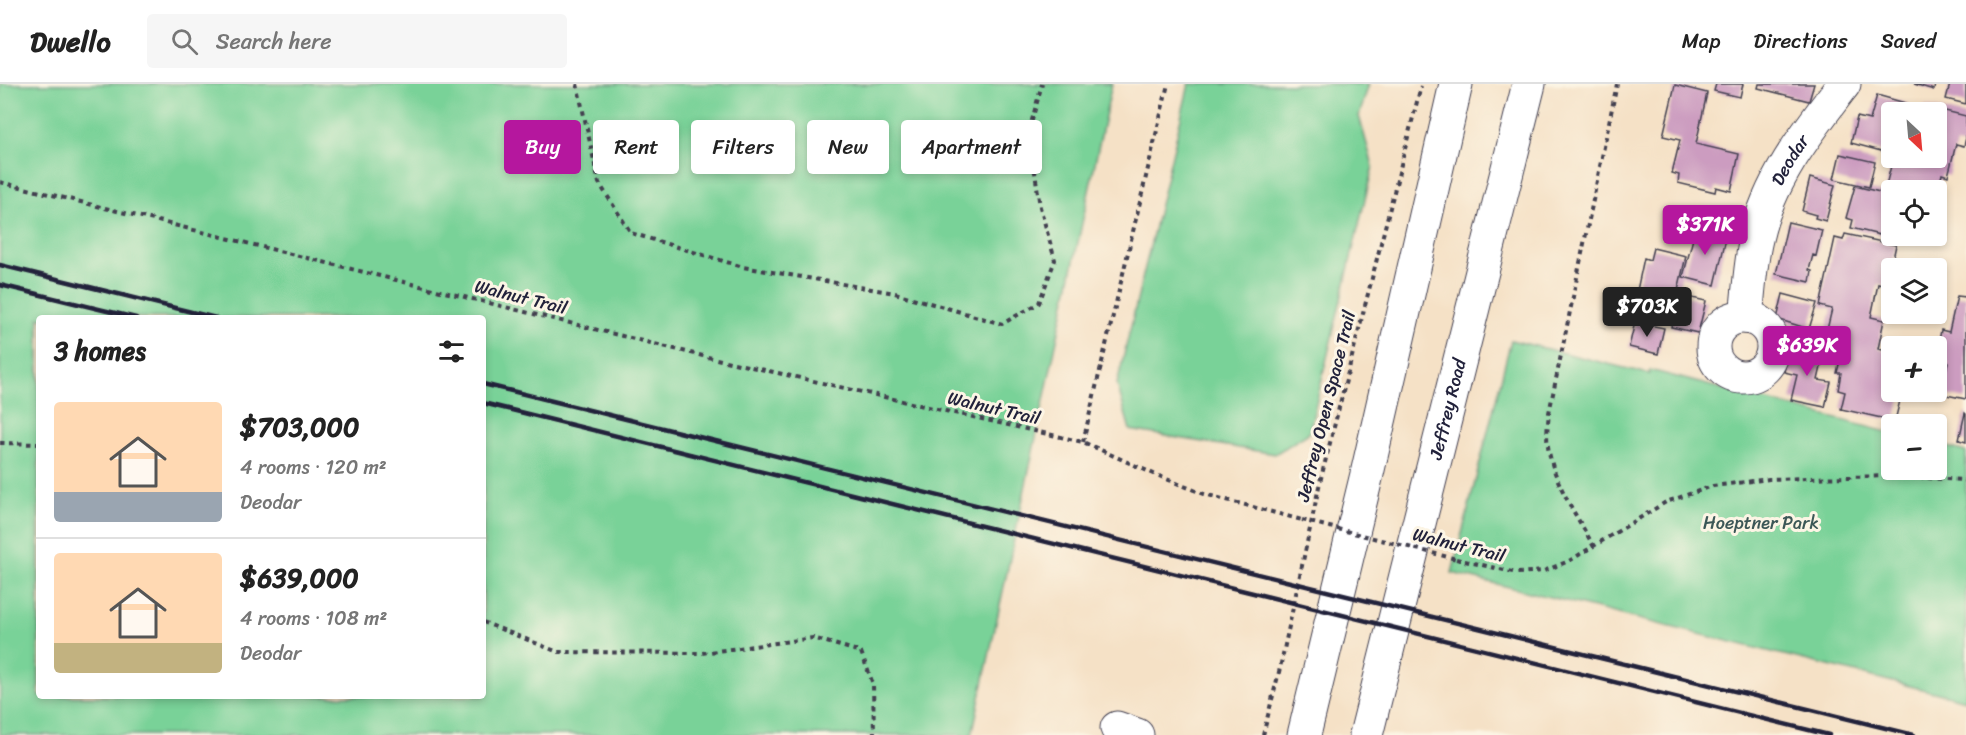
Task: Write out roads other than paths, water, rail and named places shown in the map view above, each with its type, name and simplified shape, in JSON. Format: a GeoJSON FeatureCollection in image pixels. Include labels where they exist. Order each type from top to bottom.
{"type":"FeatureCollection","features":[{"type":"Feature","properties":{"kind":"main road"},"geometry":{"type":"LineString","coordinates":[[1304,735],[1367,474],[1456,84]]}},
{"type":"Feature","properties":{"kind":"main road","name":"Jeffrey Road"},"geometry":{"type":"LineString","coordinates":[[1366,735],[1529,84]]}},
{"type":"Feature","properties":{"kind":"main road","name":"Deodar"},"geometry":{"type":"LineString","coordinates":[[1746,317],[1756,238],[1772,191],[1805,135],[1844,84]]}},
{"type":"Feature","properties":{"kind":"railway"},"geometry":{"type":"LineString","coordinates":[[0,265],[204,315]]}},
{"type":"Feature","properties":{"kind":"railway"},"geometry":{"type":"LineString","coordinates":[[0,285],[124,315]]}},
{"type":"Feature","properties":{"kind":"railway"},"geometry":{"type":"LineString","coordinates":[[486,385],[1914,735]]}},
{"type":"Feature","properties":{"kind":"railway"},"geometry":{"type":"LineString","coordinates":[[486,404],[1829,735]]}},
{"type":"Feature","properties":{"kind":"park label","name":"Hoeptner Park"},"geometry":{"type":"Point","coordinates":[1761,523]}}]}
